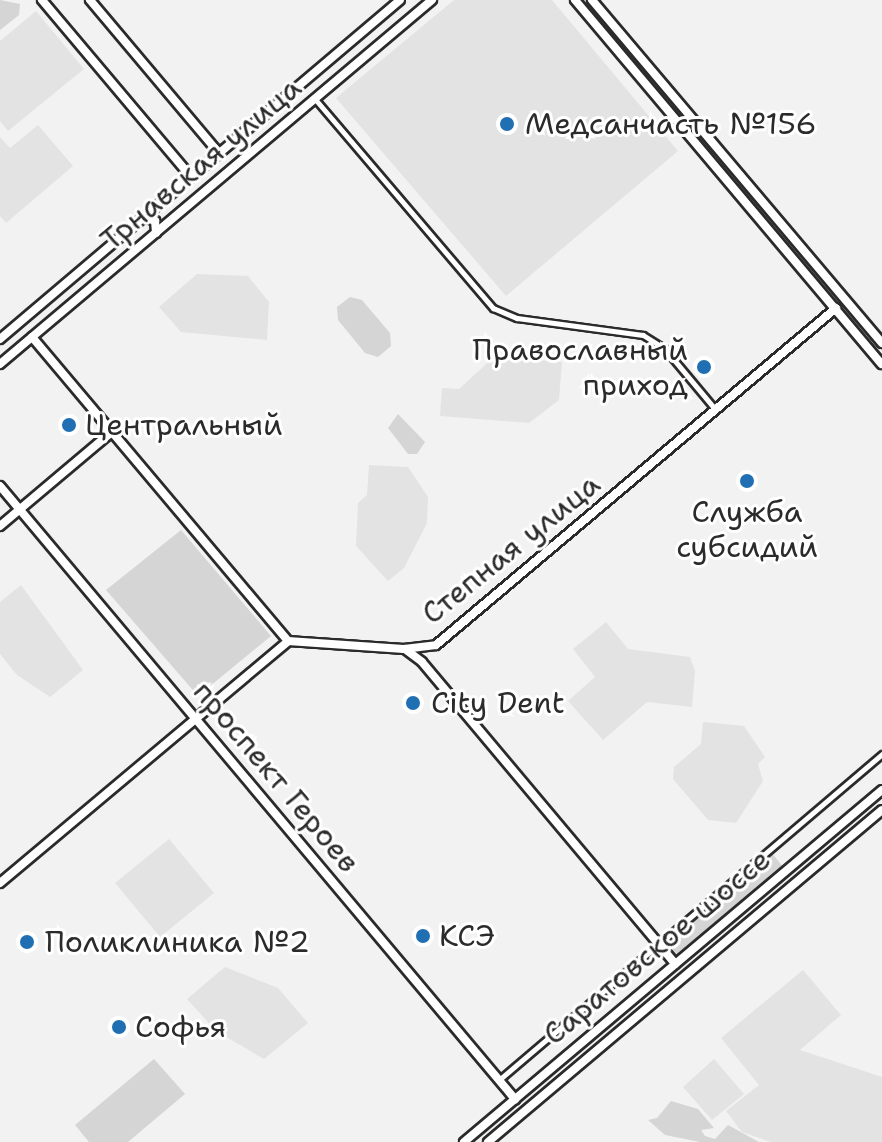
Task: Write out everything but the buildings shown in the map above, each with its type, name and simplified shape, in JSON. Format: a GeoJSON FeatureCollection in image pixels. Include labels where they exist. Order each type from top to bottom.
{"type":"FeatureCollection","features":[{"type":"Feature","properties":{"kind":"street"},"geometry":{"type":"LineString","coordinates":[[42,0],[191,177]]}},
{"type":"Feature","properties":{"kind":"street"},"geometry":{"type":"LineString","coordinates":[[90,0],[219,153]]}},
{"type":"Feature","properties":{"kind":"street","name":"Трнавская улица"},"geometry":{"type":"LineString","coordinates":[[0,339],[400,0]]}},
{"type":"Feature","properties":{"kind":"street","name":"Трнавская улица"},"geometry":{"type":"LineString","coordinates":[[0,364],[432,0]]}},
{"type":"Feature","properties":{"kind":"street"},"geometry":{"type":"LineString","coordinates":[[575,0],[882,364]]}},
{"type":"Feature","properties":{"kind":"street"},"geometry":{"type":"LineString","coordinates":[[592,0],[882,343]]}},
{"type":"Feature","properties":{"kind":"street"},"geometry":{"type":"LineString","coordinates":[[315,99],[493,308],[517,318],[643,335],[665,349],[715,410]]}},
{"type":"Feature","properties":{"kind":"street"},"geometry":{"type":"LineString","coordinates":[[269,112],[283,126]]}},
{"type":"Feature","properties":{"kind":"street"},"geometry":{"type":"LineString","coordinates":[[258,121],[268,125],[271,136]]}},
{"type":"Feature","properties":{"kind":"street"},"geometry":{"type":"LineString","coordinates":[[162,202],[160,215],[173,218]]}},
{"type":"Feature","properties":{"kind":"street"},"geometry":{"type":"LineString","coordinates":[[144,217],[155,221],[156,233]]}},
{"type":"Feature","properties":{"kind":"street"},"geometry":{"type":"LineString","coordinates":[[792,256],[801,248]]}},
{"type":"Feature","properties":{"kind":"street","name":"Степная улица"},"geometry":{"type":"LineString","coordinates":[[288,641],[404,649],[436,645],[836,308]]}},
{"type":"Feature","properties":{"kind":"street"},"geometry":{"type":"LineString","coordinates":[[859,336],[869,328]]}},
{"type":"Feature","properties":{"kind":"street"},"geometry":{"type":"LineString","coordinates":[[0,883],[288,641],[32,337]]}},
{"type":"Feature","properties":{"kind":"street"},"geometry":{"type":"LineString","coordinates":[[0,526],[113,431]]}},
{"type":"Feature","properties":{"kind":"street","name":"проспект Героев"},"geometry":{"type":"LineString","coordinates":[[0,486],[515,1099]]}},
{"type":"Feature","properties":{"kind":"street"},"geometry":{"type":"LineString","coordinates":[[427,669],[427,657],[436,645]]}},
{"type":"Feature","properties":{"kind":"street"},"geometry":{"type":"LineString","coordinates":[[404,649],[427,669],[685,976]]}},
{"type":"Feature","properties":{"kind":"street"},"geometry":{"type":"LineString","coordinates":[[499,1080],[882,754]]}},
{"type":"Feature","properties":{"kind":"street","name":"Саратовское шоссе"},"geometry":{"type":"LineString","coordinates":[[466,1141],[882,790]]}},
{"type":"Feature","properties":{"kind":"street","name":"Саратовское шоссе"},"geometry":{"type":"LineString","coordinates":[[488,1142],[882,810]]}},
{"type":"Feature","properties":{"kind":"street"},"geometry":{"type":"LineString","coordinates":[[569,1053],[580,1065]]}},
{"type":"Feature","properties":{"kind":"shaded area"},"geometry":{"type":"Polygon","coordinates":[[[0,0],[20,4],[19,15],[0,30],[0,0]]]}},
{"type":"Feature","properties":{"kind":"shaded area","name":"Медсанчасть №156"},"geometry":{"type":"Polygon","coordinates":[[[454,0],[552,0],[678,151],[506,296],[336,98],[454,0]]]}},
{"type":"Feature","properties":{"kind":"shaded area"},"geometry":{"type":"Polygon","coordinates":[[[579,0],[589,0],[794,250],[791,251],[579,0]]]}},
{"type":"Feature","properties":{"kind":"shaded area"},"geometry":{"type":"Polygon","coordinates":[[[36,11],[84,69],[8,131],[0,121],[0,41],[36,11]]]}},
{"type":"Feature","properties":{"kind":"shaded area"},"geometry":{"type":"Polygon","coordinates":[[[38,125],[73,166],[6,223],[0,216],[0,137],[10,148],[38,125]]]}},
{"type":"Feature","properties":{"kind":"shaded area"},"geometry":{"type":"Polygon","coordinates":[[[803,255],[862,325],[862,330],[798,260],[803,255]]]}},
{"type":"Feature","properties":{"kind":"shaded area"},"geometry":{"type":"Polygon","coordinates":[[[197,274],[248,276],[269,302],[267,340],[181,332],[159,307],[197,274]]]}},
{"type":"Feature","properties":{"kind":"shaded area"},"geometry":{"type":"Polygon","coordinates":[[[350,297],[362,300],[390,333],[391,346],[378,357],[365,353],[338,320],[337,307],[350,297]]]}},
{"type":"Feature","properties":{"kind":"shaded area"},"geometry":{"type":"Polygon","coordinates":[[[495,356],[562,362],[559,400],[529,423],[440,416],[442,388],[459,389],[495,356]]]}},
{"type":"Feature","properties":{"kind":"shaded area"},"geometry":{"type":"Polygon","coordinates":[[[398,414],[425,442],[417,454],[408,454],[388,428],[398,414]]]}},
{"type":"Feature","properties":{"kind":"shaded area"},"geometry":{"type":"Polygon","coordinates":[[[369,465],[408,467],[428,497],[427,523],[404,568],[388,581],[356,546],[358,503],[367,495],[369,465]]]}},
{"type":"Feature","properties":{"kind":"shaded area"},"geometry":{"type":"Polygon","coordinates":[[[181,530],[271,636],[198,696],[106,590],[181,530]]]}},
{"type":"Feature","properties":{"kind":"shaded area"},"geometry":{"type":"Polygon","coordinates":[[[21,585],[83,670],[50,697],[17,675],[0,654],[0,602],[21,585]]]}},
{"type":"Feature","properties":{"kind":"shaded area"},"geometry":{"type":"Polygon","coordinates":[[[606,622],[628,649],[690,657],[695,671],[692,707],[647,702],[603,740],[568,701],[595,677],[573,649],[606,622]]]}},
{"type":"Feature","properties":{"kind":"shaded area"},"geometry":{"type":"Polygon","coordinates":[[[703,722],[744,726],[765,757],[758,764],[763,781],[736,823],[708,820],[673,779],[674,767],[701,744],[703,722]]]}},
{"type":"Feature","properties":{"kind":"shaded area"},"geometry":{"type":"Polygon","coordinates":[[[169,839],[214,893],[160,937],[115,883],[169,839]]]}},
{"type":"Feature","properties":{"kind":"shaded area"},"geometry":{"type":"Polygon","coordinates":[[[772,853],[783,867],[675,958],[664,945],[772,853]]]}},
{"type":"Feature","properties":{"kind":"shaded area"},"geometry":{"type":"Polygon","coordinates":[[[225,967],[278,988],[308,1023],[264,1059],[216,1031],[187,999],[225,967]]]}},
{"type":"Feature","properties":{"kind":"shaded area"},"geometry":{"type":"Polygon","coordinates":[[[803,970],[841,1015],[800,1050],[882,1077],[882,1142],[771,1142],[742,1132],[726,1111],[759,1085],[721,1038],[803,970]]]}},
{"type":"Feature","properties":{"kind":"shaded area"},"geometry":{"type":"Polygon","coordinates":[[[154,1059],[185,1094],[128,1142],[89,1142],[75,1125],[154,1059]]]}},
{"type":"Feature","properties":{"kind":"shaded area"},"geometry":{"type":"Polygon","coordinates":[[[714,1059],[744,1094],[712,1120],[683,1087],[714,1059]]]}},
{"type":"Feature","properties":{"kind":"shaded area"},"geometry":{"type":"Polygon","coordinates":[[[671,1101],[698,1109],[714,1128],[701,1130],[705,1136],[715,1139],[728,1125],[759,1142],[700,1142],[665,1135],[648,1120],[657,1118],[671,1101]]]}},
{"type":"Feature","properties":{"kind":"place","name":"Медсанчасть №156"},"geometry":{"type":"Point","coordinates":[507,124]}},
{"type":"Feature","properties":{"kind":"place","name":"Православный приход"},"geometry":{"type":"Point","coordinates":[704,367]}},
{"type":"Feature","properties":{"kind":"place","name":"Центральный"},"geometry":{"type":"Point","coordinates":[69,425]}},
{"type":"Feature","properties":{"kind":"place","name":"Служба субсидий"},"geometry":{"type":"Point","coordinates":[747,481]}},
{"type":"Feature","properties":{"kind":"place","name":"City Dent"},"geometry":{"type":"Point","coordinates":[413,703]}},
{"type":"Feature","properties":{"kind":"place","name":"КСЭ"},"geometry":{"type":"Point","coordinates":[423,936]}},
{"type":"Feature","properties":{"kind":"place","name":"Поликлиника №2"},"geometry":{"type":"Point","coordinates":[27,942]}},
{"type":"Feature","properties":{"kind":"place","name":"Софья"},"geometry":{"type":"Point","coordinates":[119,1027]}}]}
